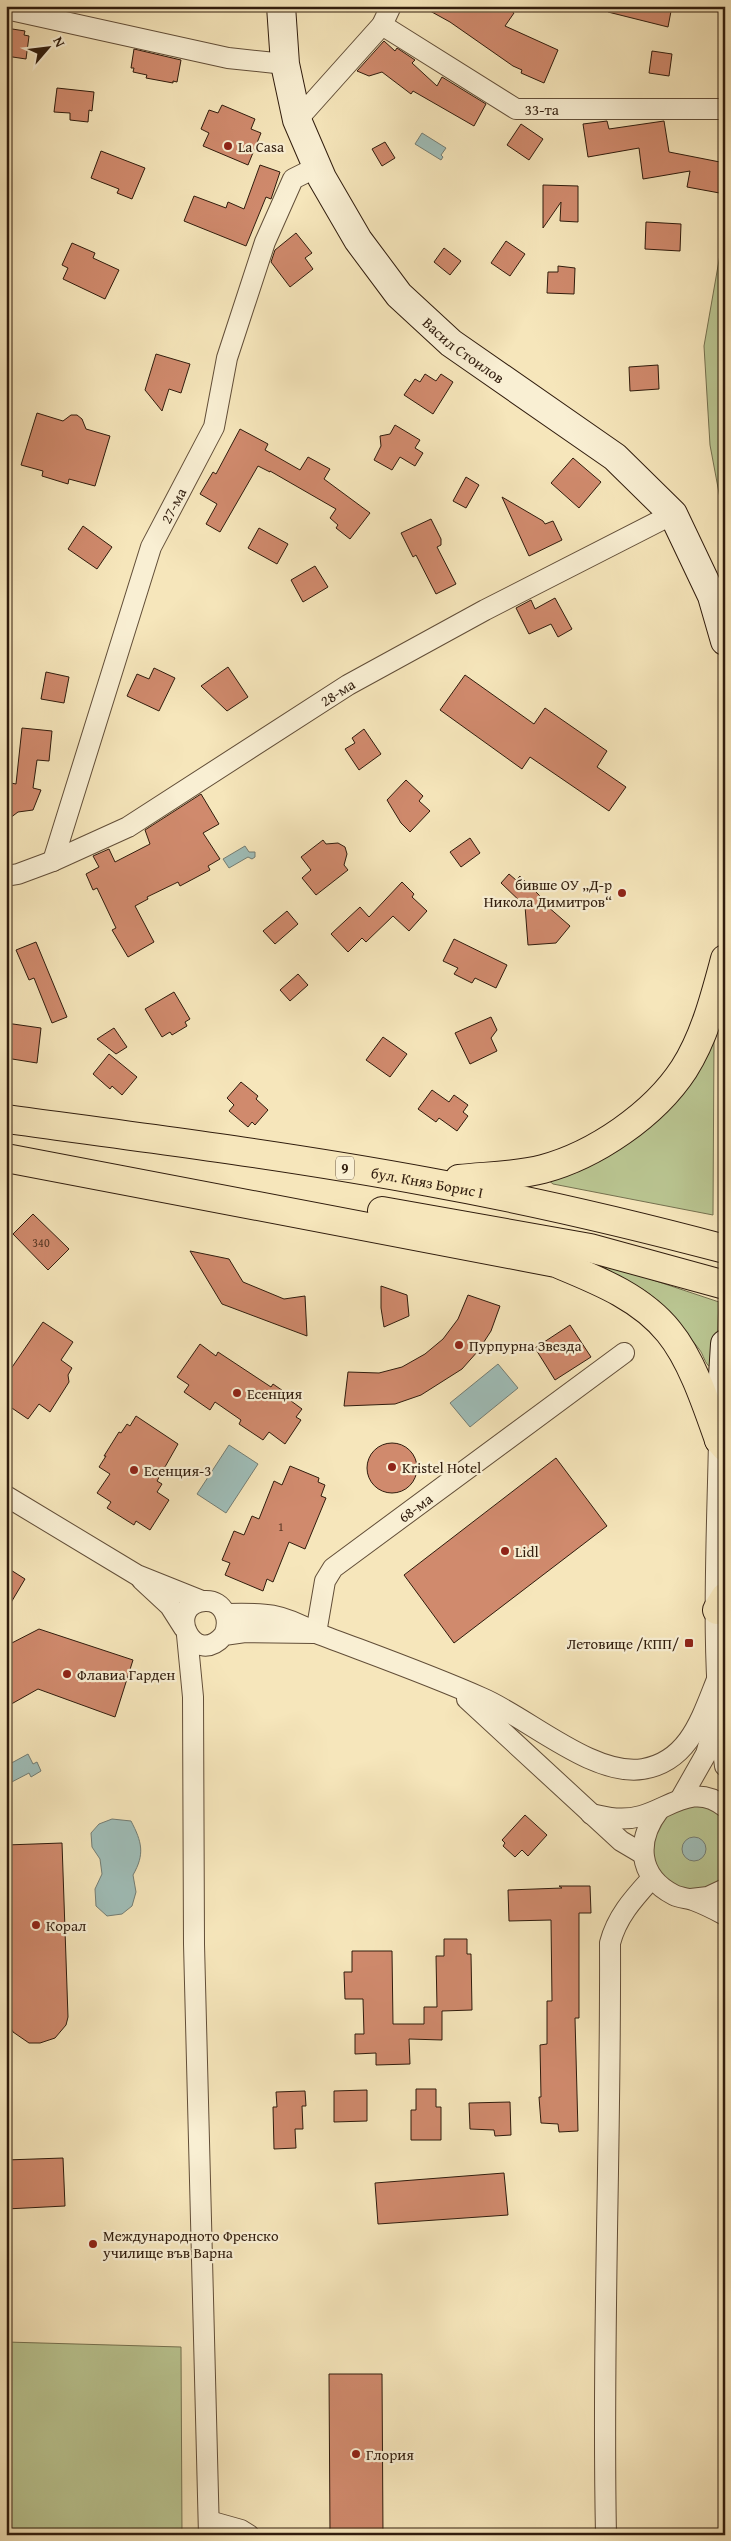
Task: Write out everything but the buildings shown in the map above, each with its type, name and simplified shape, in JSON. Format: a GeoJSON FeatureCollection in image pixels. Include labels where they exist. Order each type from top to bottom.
{"type":"FeatureCollection","features":[{"type":"Feature","properties":{"kind":"highway"},"geometry":{"type":"LineString","coordinates":[[429,1182],[518,1174],[542,1169],[580,1155],[618,1134],[655,1102],[684,1069],[707,1020],[725,959]]}},
{"type":"Feature","properties":{"kind":"highway","name":"бул. Княз Борис I"},"geometry":{"type":"LineString","coordinates":[[6,1119],[186,1144],[429,1182],[610,1219],[725,1249]]}},
{"type":"Feature","properties":{"kind":"highway"},"geometry":{"type":"LineString","coordinates":[[6,1158],[178,1180],[466,1224],[590,1248],[725,1285]]}},
{"type":"Feature","properties":{"kind":"highway"},"geometry":{"type":"LineString","coordinates":[[6,1158],[556,1263],[624,1294],[637,1302],[670,1333],[697,1381],[722,1443]]}},
{"type":"Feature","properties":{"kind":"street","name":"Васил Стоилов"},"geometry":{"type":"LineString","coordinates":[[281,6],[285,64],[297,120],[317,167],[358,240],[399,295],[451,343],[615,456],[673,514],[712,596],[725,641]]}},
{"type":"Feature","properties":{"kind":"street"},"geometry":{"type":"LineString","coordinates":[[297,120],[382,25],[391,6]]}},
{"type":"Feature","properties":{"kind":"street"},"geometry":{"type":"LineString","coordinates":[[6,9],[228,58],[285,64]]}},
{"type":"Feature","properties":{"kind":"street","name":"33-та"},"geometry":{"type":"LineString","coordinates":[[382,25],[516,109],[725,109]]}},
{"type":"Feature","properties":{"kind":"street","name":"27-ма"},"geometry":{"type":"LineString","coordinates":[[54,861],[151,547],[214,427],[227,358],[265,242],[293,179],[317,167]]}},
{"type":"Feature","properties":{"kind":"street","name":"28-ма"},"geometry":{"type":"LineString","coordinates":[[6,876],[18,874],[54,861],[128,827],[348,685],[485,610],[673,514]]}},
{"type":"Feature","properties":{"kind":"street"},"geometry":{"type":"LineString","coordinates":[[725,1344],[718,1677],[718,1712],[725,1766]]}},
{"type":"Feature","properties":{"kind":"street","name":"68-ма"},"geometry":{"type":"LineString","coordinates":[[316,1633],[324,1580],[333,1568],[624,1353]]}},
{"type":"Feature","properties":{"kind":"street"},"geometry":{"type":"LineString","coordinates":[[6,1496],[137,1575],[202,1601],[216,1604],[226,1614],[227,1628],[203,1664],[193,1697]]}},
{"type":"Feature","properties":{"kind":"street"},"geometry":{"type":"LineString","coordinates":[[137,1575],[170,1606],[186,1631],[199,1644],[245,1632],[316,1633]]}},
{"type":"Feature","properties":{"kind":"street"},"geometry":{"type":"LineString","coordinates":[[202,1601],[190,1607],[186,1613],[186,1631],[193,1697],[194,1944],[209,2528],[241,2530],[249,2535]]}},
{"type":"Feature","properties":{"kind":"street"},"geometry":{"type":"LineString","coordinates":[[226,1614],[269,1614],[290,1619],[316,1633],[484,1698],[597,1762],[618,1769],[630,1770],[657,1764],[670,1758],[683,1748],[698,1726],[718,1677]]}},
{"type":"Feature","properties":{"kind":"street"},"geometry":{"type":"LineString","coordinates":[[443,1683],[474,1704],[621,1841],[643,1854]]}},
{"type":"Feature","properties":{"kind":"street"},"geometry":{"type":"LineString","coordinates":[[681,1798],[706,1754],[718,1712]]}},
{"type":"Feature","properties":{"kind":"street"},"geometry":{"type":"LineString","coordinates":[[591,1814],[623,1820],[659,1810],[681,1798],[695,1796],[708,1798],[725,1807]]}},
{"type":"Feature","properties":{"kind":"street"},"geometry":{"type":"LineString","coordinates":[[659,1810],[649,1823],[643,1838],[643,1854],[652,1878],[663,1889],[676,1896],[692,1899],[725,1915]]}},
{"type":"Feature","properties":{"kind":"street"},"geometry":{"type":"LineString","coordinates":[[606,2535],[604,2425],[610,1943],[614,1926],[623,1912],[652,1878]]}},
{"type":"Feature","properties":{"kind":"street"},"geometry":{"type":"LineString","coordinates":[[692,1899],[708,1897],[725,1889]]}},
{"type":"Feature","properties":{"kind":"green space"},"geometry":{"type":"Polygon","coordinates":[[[725,226],[725,525],[710,445],[704,346],[725,226]]]}},
{"type":"Feature","properties":{"kind":"green space"},"geometry":{"type":"Polygon","coordinates":[[[714,1037],[713,1215],[553,1184],[548,1180],[576,1164],[714,1037]]]}},
{"type":"Feature","properties":{"kind":"green space"},"geometry":{"type":"Polygon","coordinates":[[[596,1261],[719,1302],[716,1367],[711,1368],[709,1366],[701,1351],[688,1335],[652,1296],[609,1271],[596,1261]]]}},
{"type":"Feature","properties":{"kind":"green space"},"geometry":{"type":"Polygon","coordinates":[[[669,1803],[725,1807],[723,1890],[663,1889],[643,1838],[669,1803]]]}},
{"type":"Feature","properties":{"kind":"green space"},"geometry":{"type":"Polygon","coordinates":[[[6,2342],[181,2347],[182,2535],[6,2535],[6,2342]]]}},
{"type":"Feature","properties":{"kind":"water"},"geometry":{"type":"Polygon","coordinates":[[[422,133],[446,148],[441,155],[443,157],[441,160],[415,144],[422,133]]]}},
{"type":"Feature","properties":{"kind":"water"},"geometry":{"type":"Polygon","coordinates":[[[245,846],[249,852],[255,852],[255,857],[252,859],[248,857],[229,868],[223,859],[245,846]]]}},
{"type":"Feature","properties":{"kind":"water"},"geometry":{"type":"Polygon","coordinates":[[[498,1364],[518,1388],[470,1427],[450,1403],[498,1364]]]}},
{"type":"Feature","properties":{"kind":"water"},"geometry":{"type":"Polygon","coordinates":[[[229,1445],[258,1464],[226,1513],[197,1494],[229,1445]]]}},
{"type":"Feature","properties":{"kind":"water"},"geometry":{"type":"Polygon","coordinates":[[[28,1754],[33,1764],[37,1762],[41,1771],[31,1777],[29,1773],[6,1785],[6,1766],[28,1754]]]}},
{"type":"Feature","properties":{"kind":"water"},"geometry":{"type":"Polygon","coordinates":[[[112,1819],[131,1821],[138,1835],[141,1854],[133,1875],[136,1892],[132,1906],[122,1914],[107,1916],[96,1906],[95,1889],[102,1874],[100,1859],[92,1847],[91,1833],[99,1824],[112,1819]]]}},
{"type":"Feature","properties":{"kind":"water"},"geometry":{"type":"Polygon","coordinates":[[[694,1837],[702,1841],[706,1849],[702,1857],[694,1861],[686,1857],[682,1849],[686,1841],[694,1837]]]}},
{"type":"Feature","properties":{"kind":"place","name":"La Casa"},"geometry":{"type":"Point","coordinates":[228,146]}},
{"type":"Feature","properties":{"kind":"place","name":"бивше ОУ „Д-р Никола Димитров“"},"geometry":{"type":"Point","coordinates":[622,893]}},
{"type":"Feature","properties":{"kind":"place","name":"Пурпурна Звезда"},"geometry":{"type":"Point","coordinates":[459,1345]}},
{"type":"Feature","properties":{"kind":"place","name":"Есенция"},"geometry":{"type":"Point","coordinates":[237,1393]}},
{"type":"Feature","properties":{"kind":"place","name":"Kristel Hotel"},"geometry":{"type":"Point","coordinates":[392,1467]}},
{"type":"Feature","properties":{"kind":"place","name":"Есенция-3"},"geometry":{"type":"Point","coordinates":[134,1470]}},
{"type":"Feature","properties":{"kind":"place","name":"Lidl"},"geometry":{"type":"Point","coordinates":[505,1551]}},
{"type":"Feature","properties":{"kind":"place","name":"Летовище /КПП/"},"geometry":{"type":"Point","coordinates":[689,1643]}},
{"type":"Feature","properties":{"kind":"place","name":"Флавиа Гарден"},"geometry":{"type":"Point","coordinates":[67,1674]}},
{"type":"Feature","properties":{"kind":"place","name":"Корал"},"geometry":{"type":"Point","coordinates":[36,1925]}},
{"type":"Feature","properties":{"kind":"place","name":"Международното Френско училище във Варна"},"geometry":{"type":"Point","coordinates":[93,2244]}},
{"type":"Feature","properties":{"kind":"place","name":"Глория"},"geometry":{"type":"Point","coordinates":[356,2454]}}]}
